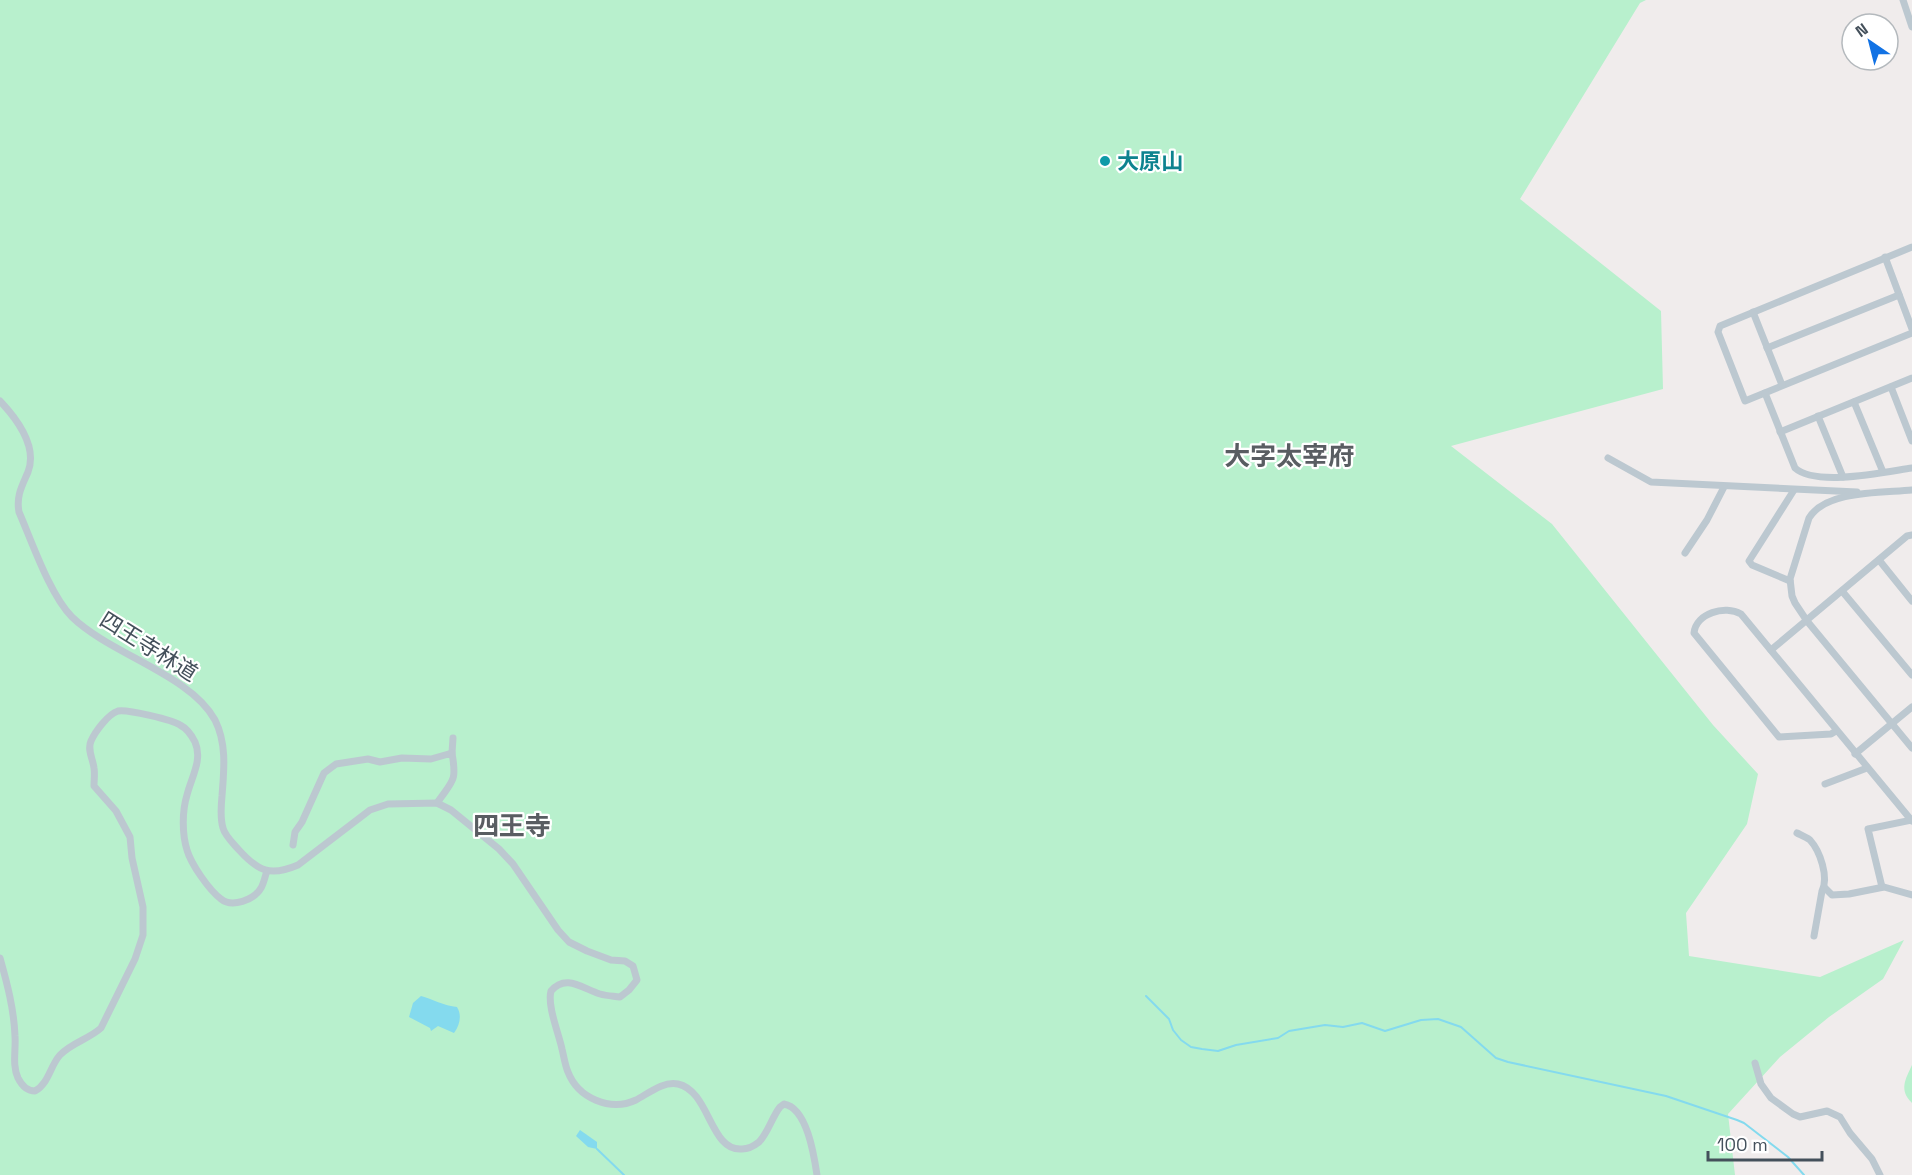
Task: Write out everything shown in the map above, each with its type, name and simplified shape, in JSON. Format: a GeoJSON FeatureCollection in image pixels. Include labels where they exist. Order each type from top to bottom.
{"type":"FeatureCollection","features":[{"type":"Feature","properties":{"kind":"street"},"geometry":{"type":"LineString","coordinates":[[1903,0],[1912,27]]}},
{"type":"Feature","properties":{"kind":"street"},"geometry":{"type":"LineString","coordinates":[[1885,257],[1912,331],[1745,401],[1718,332],[1720,326],[1885,257],[1912,247]]}},
{"type":"Feature","properties":{"kind":"street"},"geometry":{"type":"LineString","coordinates":[[1767,348],[1899,295]]}},
{"type":"Feature","properties":{"kind":"street"},"geometry":{"type":"LineString","coordinates":[[1753,312],[1782,385]]}},
{"type":"Feature","properties":{"kind":"street"},"geometry":{"type":"LineString","coordinates":[[1780,432],[1912,378]]}},
{"type":"Feature","properties":{"kind":"street"},"geometry":{"type":"LineString","coordinates":[[1891,387],[1912,441]]}},
{"type":"Feature","properties":{"kind":"street"},"geometry":{"type":"LineString","coordinates":[[1765,393],[1798,471],[1811,475],[1843,477],[1912,468]]}},
{"type":"Feature","properties":{"kind":"street","name":"四王寺林道"},"geometry":{"type":"LineString","coordinates":[[0,401],[19,425],[30,452],[28,470],[20,489],[19,512],[66,610],[82,626],[187,690],[206,706],[219,729],[224,751],[221,812],[223,827],[231,841],[250,862],[267,871]]}},
{"type":"Feature","properties":{"kind":"street"},"geometry":{"type":"LineString","coordinates":[[1854,402],[1883,472]]}},
{"type":"Feature","properties":{"kind":"street"},"geometry":{"type":"LineString","coordinates":[[1818,416],[1843,477]]}},
{"type":"Feature","properties":{"kind":"street"},"geometry":{"type":"LineString","coordinates":[[1608,458],[1651,482],[1868,494]]}},
{"type":"Feature","properties":{"kind":"street"},"geometry":{"type":"LineString","coordinates":[[1685,553],[1707,520],[1724,487]]}},
{"type":"Feature","properties":{"kind":"street"},"geometry":{"type":"LineString","coordinates":[[1790,581],[1752,565],[1749,561],[1794,490]]}},
{"type":"Feature","properties":{"kind":"street"},"geometry":{"type":"LineString","coordinates":[[1912,490],[1834,500],[1814,509],[1809,518],[1790,581],[1792,596],[1807,621],[1912,748]]}},
{"type":"Feature","properties":{"kind":"street"},"geometry":{"type":"LineString","coordinates":[[1771,650],[1907,536],[1912,535]]}},
{"type":"Feature","properties":{"kind":"street"},"geometry":{"type":"LineString","coordinates":[[1879,560],[1912,601]]}},
{"type":"Feature","properties":{"kind":"street"},"geometry":{"type":"LineString","coordinates":[[1842,591],[1912,675]]}},
{"type":"Feature","properties":{"kind":"street"},"geometry":{"type":"LineString","coordinates":[[1836,731],[1831,734],[1779,737],[1694,633],[1694,628],[1709,614],[1717,611],[1736,611],[1741,614],[1912,820],[1868,830],[1882,887]]}},
{"type":"Feature","properties":{"kind":"street"},"geometry":{"type":"LineString","coordinates":[[1855,754],[1912,707]]}},
{"type":"Feature","properties":{"kind":"street"},"geometry":{"type":"LineString","coordinates":[[0,958],[10,994],[14,1025],[15,1070],[23,1086],[30,1091],[35,1091],[46,1081],[60,1056],[69,1048],[92,1036],[100,1028],[135,959],[143,934],[143,907],[132,858],[130,837],[116,811],[94,786],[95,769],[90,752],[91,742],[105,719],[119,711],[134,711],[172,721],[181,725],[196,744],[198,754],[197,766],[185,802],[186,849],[204,880],[221,899],[237,903],[249,898],[262,886],[267,871],[282,871],[298,865],[370,810],[388,804],[437,803],[451,810],[499,849],[513,864],[558,930],[569,942],[586,951],[611,960],[625,961],[633,966],[637,980],[620,997],[599,994],[568,982],[560,983],[551,991],[551,1005],[568,1073],[580,1090],[598,1101],[622,1104],[634,1101],[670,1083],[685,1086],[699,1099],[726,1145],[739,1150],[746,1149],[760,1141],[780,1107],[784,1104],[790,1105],[802,1119],[817,1175]]}},
{"type":"Feature","properties":{"kind":"street"},"geometry":{"type":"LineString","coordinates":[[437,803],[453,780],[455,773],[452,753],[453,738]]}},
{"type":"Feature","properties":{"kind":"street"},"geometry":{"type":"LineString","coordinates":[[293,845],[297,828],[302,822],[324,773],[336,764],[368,759],[380,762],[402,758],[431,759],[452,753]]}},
{"type":"Feature","properties":{"kind":"street"},"geometry":{"type":"LineString","coordinates":[[1825,784],[1867,768]]}},
{"type":"Feature","properties":{"kind":"street"},"geometry":{"type":"LineString","coordinates":[[1797,833],[1810,841],[1822,861],[1824,887],[1814,936]]}},
{"type":"Feature","properties":{"kind":"street"},"geometry":{"type":"LineString","coordinates":[[1824,887],[1832,895],[1882,887],[1912,895]]}},
{"type":"Feature","properties":{"kind":"street"},"geometry":{"type":"LineString","coordinates":[[1755,1063],[1761,1084],[1771,1098],[1793,1114],[1800,1116],[1827,1111],[1840,1117],[1872,1159],[1880,1175]]}},
{"type":"Feature","properties":{"kind":"green space"},"geometry":{"type":"Polygon","coordinates":[[[0,0],[1646,0],[1640,3],[1520,199],[1661,311],[1663,389],[1451,446],[1552,524],[1713,725],[1758,774],[1747,824],[1686,913],[1689,956],[1820,977],[1904,940],[1883,979],[1829,1017],[1780,1057],[1728,1114],[1735,1175],[0,1175],[0,0]]]}},
{"type":"Feature","properties":{"kind":"green space"},"geometry":{"type":"Polygon","coordinates":[[[1912,1065],[1912,1103],[1906,1094],[1904,1085],[1912,1065]]]}},
{"type":"Feature","properties":{"kind":"water"},"geometry":{"type":"Polygon","coordinates":[[[421,996],[457,1007],[460,1020],[454,1033],[438,1026],[431,1031],[430,1028],[409,1017],[413,1003],[421,996]]]}},
{"type":"Feature","properties":{"kind":"water"},"geometry":{"type":"Polygon","coordinates":[[[580,1130],[597,1142],[597,1149],[588,1147],[576,1136],[580,1130]]]}},
{"type":"Feature","properties":{"kind":"waterway"},"geometry":{"type":"LineString","coordinates":[[1146,996],[1169,1019],[1173,1030],[1181,1040],[1191,1047],[1218,1051],[1236,1045],[1278,1038],[1289,1031],[1325,1025],[1343,1027],[1362,1023],[1385,1031],[1421,1020],[1438,1019],[1461,1027],[1496,1058],[1666,1096],[1737,1120],[1788,1157],[1804,1175]]}},
{"type":"Feature","properties":{"kind":"waterway"},"geometry":{"type":"LineString","coordinates":[[597,1149],[624,1175]]}},
{"type":"Feature","properties":{"kind":"place","name":"大原山"},"geometry":{"type":"Point","coordinates":[1105,161]}},
{"type":"Feature","properties":{"kind":"district","name":"大字太宰府"},"geometry":{"type":"Point","coordinates":[1289,456]}},
{"type":"Feature","properties":{"kind":"district","name":"四王寺"},"geometry":{"type":"Point","coordinates":[512,826]}}]}
